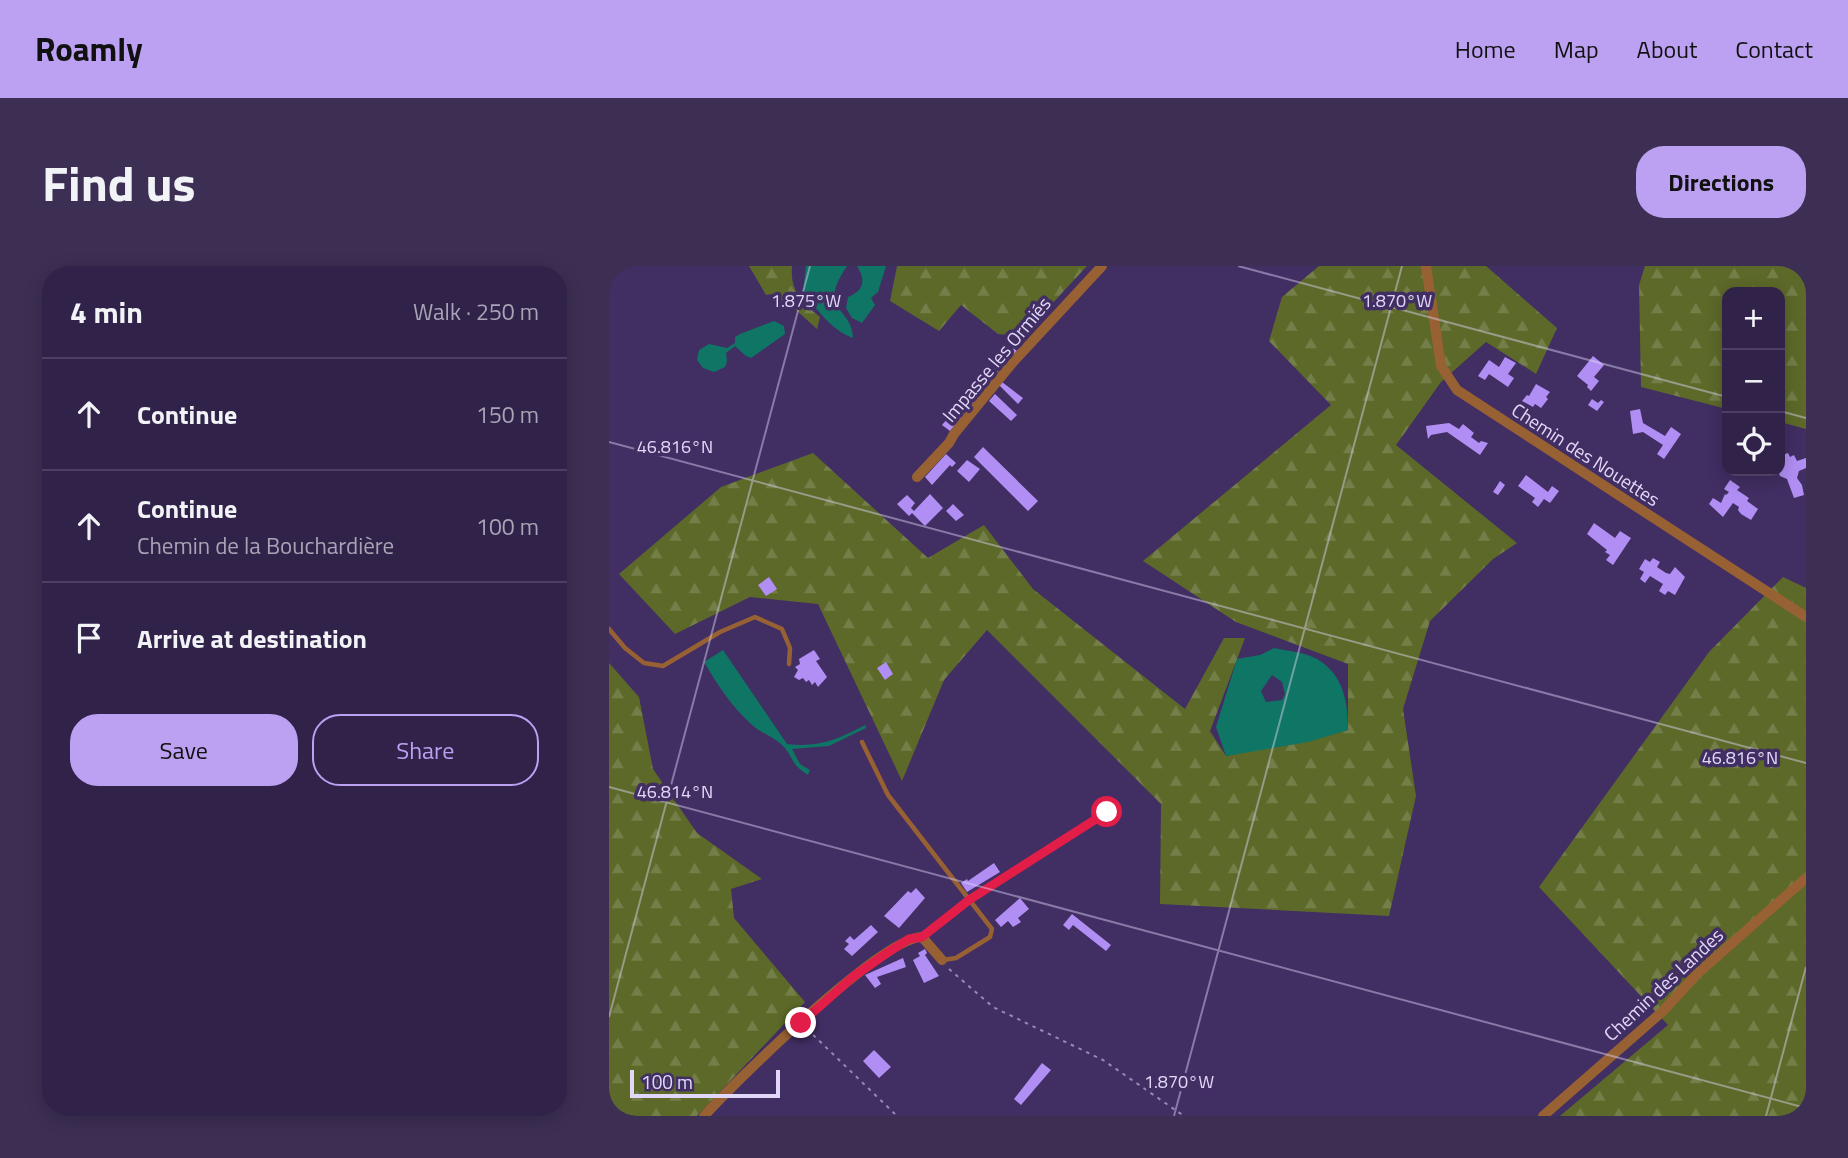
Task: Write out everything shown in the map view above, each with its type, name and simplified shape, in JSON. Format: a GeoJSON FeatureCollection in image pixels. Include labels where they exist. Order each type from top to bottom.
{"type":"FeatureCollection","features":[{"type":"Feature","properties":{"kind":"street","name":"Impasse les Ormiés"},"geometry":{"type":"LineString","coordinates":[[918,477],[949,443],[1013,362],[1102,266]]}},
{"type":"Feature","properties":{"kind":"street","name":"Chemin des Nouettes"},"geometry":{"type":"LineString","coordinates":[[1426,266],[1441,366],[1457,390],[1806,617]]}},
{"type":"Feature","properties":{"kind":"street","name":"Chemin des Landes"},"geometry":{"type":"LineString","coordinates":[[1543,1116],[1663,1011],[1697,974],[1806,878]]}},
{"type":"Feature","properties":{"kind":"street"},"geometry":{"type":"LineString","coordinates":[[704,1116],[743,1074],[854,976],[887,953],[909,939],[922,937],[942,960]]}},
{"type":"Feature","properties":{"kind":"lane"},"geometry":{"type":"LineString","coordinates":[[609,629],[625,648],[644,663],[663,666],[720,632],[755,617],[782,629],[790,648],[789,664]]}},
{"type":"Feature","properties":{"kind":"lane"},"geometry":{"type":"LineString","coordinates":[[862,741],[888,795],[992,929],[992,934],[957,958],[942,960]]}},
{"type":"Feature","properties":{"kind":"lane"},"geometry":{"type":"LineString","coordinates":[[922,937],[969,900],[1020,868]]}},
{"type":"Feature","properties":{"kind":"path"},"geometry":{"type":"LineString","coordinates":[[1020,868],[1107,812]]}},
{"type":"Feature","properties":{"kind":"path"},"geometry":{"type":"LineString","coordinates":[[942,960],[950,971],[993,1007],[1103,1060],[1184,1116]]}},
{"type":"Feature","properties":{"kind":"path"},"geometry":{"type":"LineString","coordinates":[[801,1023],[897,1116]]}},
{"type":"Feature","properties":{"kind":"green space"},"geometry":{"type":"Polygon","coordinates":[[[749,266],[792,266],[793,282],[798,295],[820,317],[817,329],[795,309],[772,294],[766,295],[749,266]]]}},
{"type":"Feature","properties":{"kind":"green space"},"geometry":{"type":"Polygon","coordinates":[[[897,266],[1087,266],[1022,336],[998,334],[961,305],[939,331],[890,301],[897,266]]]}},
{"type":"Feature","properties":{"kind":"green space"},"geometry":{"type":"Polygon","coordinates":[[[1319,266],[1486,266],[1557,328],[1536,374],[1486,342],[1441,382],[1396,445],[1517,543],[1493,559],[1430,621],[1403,709],[1416,796],[1389,916],[1160,904],[1161,804],[987,630],[944,680],[902,781],[818,604],[750,597],[675,634],[619,574],[721,487],[813,453],[928,558],[984,525],[1033,589],[1185,709],[1224,638],[1245,638],[1210,731],[1226,756],[1348,730],[1348,664],[1236,622],[1143,561],[1331,405],[1269,341],[1282,297],[1319,266]]]}},
{"type":"Feature","properties":{"kind":"green space"},"geometry":{"type":"Polygon","coordinates":[[[1645,266],[1806,266],[1806,429],[1785,423],[1785,287],[1722,287],[1722,408],[1641,387],[1639,285],[1645,266]]]}},
{"type":"Feature","properties":{"kind":"green space"},"geometry":{"type":"Polygon","coordinates":[[[1783,577],[1806,588],[1806,1116],[1560,1116],[1668,1025],[1539,887],[1709,652],[1783,577]]]}},
{"type":"Feature","properties":{"kind":"green space"},"geometry":{"type":"Polygon","coordinates":[[[609,663],[639,697],[653,769],[697,833],[762,879],[731,889],[734,918],[805,1002],[697,1116],[609,1116],[609,663]]]}},
{"type":"Feature","properties":{"kind":"shaded area"},"geometry":{"type":"Polygon","coordinates":[[[806,266],[847,266],[838,281],[835,301],[851,328],[853,338],[831,324],[803,292],[806,266]]]}},
{"type":"Feature","properties":{"kind":"shaded area"},"geometry":{"type":"Polygon","coordinates":[[[857,266],[886,266],[878,292],[871,298],[875,305],[862,323],[852,318],[846,308],[848,297],[862,285],[862,276],[857,266]]]}},
{"type":"Feature","properties":{"kind":"shaded area"},"geometry":{"type":"Polygon","coordinates":[[[774,321],[784,326],[785,334],[751,358],[735,346],[726,353],[725,367],[714,372],[703,368],[697,360],[699,350],[709,344],[727,348],[735,343],[735,337],[740,334],[774,321]]]}},
{"type":"Feature","properties":{"kind":"shaded area"},"geometry":{"type":"Polygon","coordinates":[[[1274,648],[1307,655],[1326,665],[1342,689],[1348,730],[1308,742],[1226,756],[1216,727],[1237,659],[1260,655],[1274,648]],[[1272,675],[1261,691],[1266,702],[1282,700],[1285,694],[1282,682],[1272,675]]]}},
{"type":"Feature","properties":{"kind":"shaded area"},"geometry":{"type":"Polygon","coordinates":[[[723,650],[787,744],[809,745],[837,738],[865,725],[866,728],[829,746],[792,749],[800,764],[810,770],[808,775],[798,768],[780,743],[744,717],[719,687],[704,662],[723,650]]]}},
{"type":"Feature","properties":{"kind":"building"},"geometry":{"type":"Polygon","coordinates":[[[1009,344],[1017,351],[1005,365],[994,356],[1009,344]]]}},
{"type":"Feature","properties":{"kind":"building"},"geometry":{"type":"Polygon","coordinates":[[[1593,356],[1604,365],[1594,377],[1599,381],[1591,391],[1577,376],[1593,356]]]}},
{"type":"Feature","properties":{"kind":"building"},"geometry":{"type":"Polygon","coordinates":[[[1505,357],[1516,363],[1508,374],[1514,378],[1508,387],[1489,374],[1485,380],[1478,376],[1489,360],[1499,367],[1505,357]]]}},
{"type":"Feature","properties":{"kind":"building"},"geometry":{"type":"Polygon","coordinates":[[[995,365],[1000,369],[950,431],[942,425],[948,418],[950,420],[995,365]]]}},
{"type":"Feature","properties":{"kind":"building"},"geometry":{"type":"Polygon","coordinates":[[[1002,382],[1023,398],[1018,404],[999,385],[1002,382]]]}},
{"type":"Feature","properties":{"kind":"building"},"geometry":{"type":"Polygon","coordinates":[[[1536,384],[1550,392],[1541,408],[1522,401],[1529,396],[1536,384]]]}},
{"type":"Feature","properties":{"kind":"building"},"geometry":{"type":"Polygon","coordinates":[[[995,394],[1017,415],[1011,421],[989,401],[995,394]]]}},
{"type":"Feature","properties":{"kind":"building"},"geometry":{"type":"Polygon","coordinates":[[[1592,399],[1598,403],[1601,400],[1604,402],[1597,411],[1588,405],[1592,399]]]}},
{"type":"Feature","properties":{"kind":"building"},"geometry":{"type":"Polygon","coordinates":[[[1640,409],[1643,423],[1665,436],[1671,427],[1681,434],[1664,459],[1657,454],[1663,445],[1643,432],[1633,434],[1630,411],[1640,409]]]}},
{"type":"Feature","properties":{"kind":"building"},"geometry":{"type":"Polygon","coordinates":[[[1449,423],[1459,429],[1463,424],[1474,433],[1471,437],[1479,443],[1488,443],[1480,455],[1447,432],[1431,435],[1428,439],[1426,426],[1449,423]]]}},
{"type":"Feature","properties":{"kind":"building"},"geometry":{"type":"Polygon","coordinates":[[[983,447],[1038,501],[1028,511],[974,457],[983,447]]]}},
{"type":"Feature","properties":{"kind":"building"},"geometry":{"type":"Polygon","coordinates":[[[1788,453],[1790,457],[1794,455],[1797,461],[1806,458],[1806,468],[1799,471],[1797,478],[1804,495],[1794,498],[1787,479],[1780,476],[1785,476],[1785,454],[1788,453]]]}},
{"type":"Feature","properties":{"kind":"building"},"geometry":{"type":"Polygon","coordinates":[[[946,454],[956,463],[952,467],[950,465],[932,485],[925,477],[946,454]]]}},
{"type":"Feature","properties":{"kind":"building"},"geometry":{"type":"Polygon","coordinates":[[[967,460],[980,469],[969,482],[957,471],[967,460]]]}},
{"type":"Feature","properties":{"kind":"building"},"geometry":{"type":"Polygon","coordinates":[[[1526,475],[1548,492],[1552,486],[1559,491],[1550,503],[1544,499],[1538,507],[1532,502],[1535,498],[1518,486],[1526,475]]]}},
{"type":"Feature","properties":{"kind":"building"},"geometry":{"type":"Polygon","coordinates":[[[1730,480],[1740,487],[1737,490],[1749,498],[1747,501],[1758,509],[1751,520],[1741,514],[1739,507],[1733,503],[1723,517],[1709,504],[1713,498],[1721,503],[1729,492],[1724,489],[1730,480]]]}},
{"type":"Feature","properties":{"kind":"building"},"geometry":{"type":"Polygon","coordinates":[[[1500,481],[1505,485],[1498,495],[1493,492],[1500,481]]]}},
{"type":"Feature","properties":{"kind":"building"},"geometry":{"type":"Polygon","coordinates":[[[930,494],[943,508],[925,526],[912,513],[909,516],[897,504],[907,495],[915,503],[911,508],[914,511],[930,494]]]}},
{"type":"Feature","properties":{"kind":"building"},"geometry":{"type":"Polygon","coordinates":[[[953,504],[964,515],[956,521],[946,511],[953,504]]]}},
{"type":"Feature","properties":{"kind":"building"},"geometry":{"type":"Polygon","coordinates":[[[1594,523],[1615,538],[1620,531],[1631,538],[1613,565],[1606,560],[1610,555],[1605,552],[1607,550],[1587,534],[1594,523]]]}},
{"type":"Feature","properties":{"kind":"building"},"geometry":{"type":"Polygon","coordinates":[[[1653,558],[1660,562],[1657,567],[1666,573],[1670,574],[1675,567],[1685,577],[1675,595],[1668,591],[1665,595],[1659,591],[1663,584],[1650,576],[1645,583],[1640,579],[1644,572],[1639,569],[1645,559],[1650,562],[1653,558]]]}},
{"type":"Feature","properties":{"kind":"building"},"geometry":{"type":"Polygon","coordinates":[[[769,577],[777,589],[766,596],[758,585],[769,577]]]}},
{"type":"Feature","properties":{"kind":"building"},"geometry":{"type":"Polygon","coordinates":[[[814,650],[820,659],[816,661],[827,677],[818,687],[815,682],[812,685],[809,680],[806,682],[803,678],[799,680],[794,677],[798,670],[795,667],[800,664],[799,659],[814,650]]]}},
{"type":"Feature","properties":{"kind":"building"},"geometry":{"type":"Polygon","coordinates":[[[886,662],[893,674],[885,680],[877,668],[886,662]]]}},
{"type":"Feature","properties":{"kind":"building"},"geometry":{"type":"Polygon","coordinates":[[[994,863],[1000,872],[967,892],[961,883],[994,863]]]}},
{"type":"Feature","properties":{"kind":"building"},"geometry":{"type":"Polygon","coordinates":[[[916,888],[925,898],[899,928],[884,916],[908,891],[911,893],[916,888]]]}},
{"type":"Feature","properties":{"kind":"building"},"geometry":{"type":"Polygon","coordinates":[[[1020,898],[1029,909],[1018,918],[1021,922],[1013,927],[1008,921],[1001,927],[995,920],[1020,898]]]}},
{"type":"Feature","properties":{"kind":"building"},"geometry":{"type":"Polygon","coordinates":[[[1072,914],[1111,945],[1106,951],[1073,925],[1069,930],[1063,925],[1072,914]]]}},
{"type":"Feature","properties":{"kind":"building"},"geometry":{"type":"Polygon","coordinates":[[[871,925],[878,932],[852,956],[844,949],[849,944],[845,941],[850,936],[854,940],[871,925]]]}},
{"type":"Feature","properties":{"kind":"building"},"geometry":{"type":"Polygon","coordinates":[[[925,949],[925,955],[939,976],[924,983],[913,960],[925,949]]]}},
{"type":"Feature","properties":{"kind":"building"},"geometry":{"type":"Polygon","coordinates":[[[903,958],[906,967],[877,977],[881,984],[875,988],[865,975],[903,958]]]}},
{"type":"Feature","properties":{"kind":"building"},"geometry":{"type":"Polygon","coordinates":[[[874,1050],[891,1067],[879,1078],[863,1061],[874,1050]]]}},
{"type":"Feature","properties":{"kind":"building"},"geometry":{"type":"Polygon","coordinates":[[[1042,1063],[1051,1070],[1021,1105],[1014,1099],[1042,1063]]]}},
{"type":"Feature","properties":{"kind":"route"},"geometry":{"type":"LineString","coordinates":[[801,1023],[854,976],[887,953],[909,939],[922,937],[930,932],[969,900],[1107,812]]}}]}
